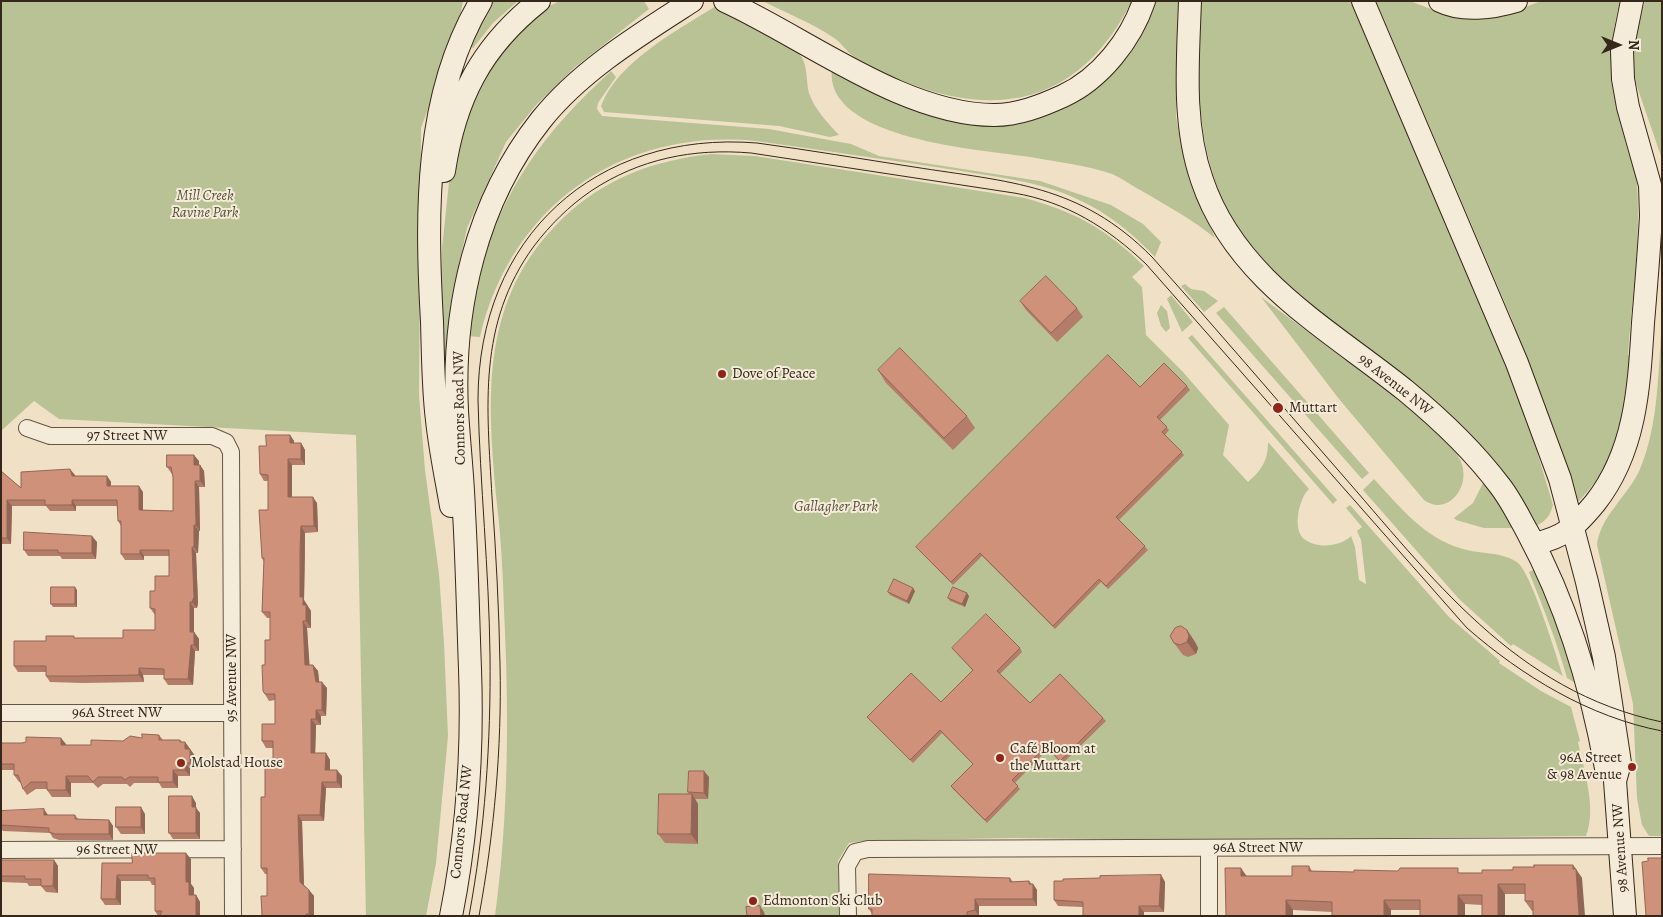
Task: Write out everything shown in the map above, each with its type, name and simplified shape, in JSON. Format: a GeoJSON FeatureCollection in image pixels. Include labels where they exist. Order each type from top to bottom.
{"type":"FeatureCollection","features":[{"type":"Feature","properties":{"kind":"main road","name":"Connors Road NW"},"geometry":{"type":"LineString","coordinates":[[466,578],[436,419],[430,289],[431,180],[438,118],[463,34],[481,1]]}},
{"type":"Feature","properties":{"kind":"main road"},"geometry":{"type":"LineString","coordinates":[[430,289],[446,164],[456,114],[486,56],[506,30],[540,1]]}},
{"type":"Feature","properties":{"kind":"main road","name":"Connors Road NW"},"geometry":{"type":"LineString","coordinates":[[451,916],[463,840],[467,794],[470,672],[464,512],[457,409],[457,357],[465,289],[472,255],[490,206],[524,142],[562,96],[591,71],[664,18],[692,1]]}},
{"type":"Feature","properties":{"kind":"main road"},"geometry":{"type":"LineString","coordinates":[[725,1],[755,15],[878,83],[920,102],[962,113],[995,115],[1017,113],[1046,104],[1084,84],[1110,60],[1121,46],[1144,1]]}},
{"type":"Feature","properties":{"kind":"main road","name":"98 Avenue NW"},"geometry":{"type":"LineString","coordinates":[[1190,1],[1187,79],[1190,125],[1201,179],[1215,212],[1260,275],[1297,310],[1411,395],[1443,422],[1501,487],[1534,544],[1572,630],[1591,692],[1606,768],[1615,781]]}},
{"type":"Feature","properties":{"kind":"main road","name":"98 Avenue NW"},"geometry":{"type":"LineString","coordinates":[[1363,1],[1517,362],[1560,479],[1598,629],[1613,710],[1620,763],[1615,781],[1626,916]]}},
{"type":"Feature","properties":{"kind":"main road"},"geometry":{"type":"LineString","coordinates":[[1440,1],[1476,8],[1500,6],[1516,1]]}},
{"type":"Feature","properties":{"kind":"main road"},"geometry":{"type":"LineString","coordinates":[[1534,544],[1548,540],[1573,528],[1608,486],[1625,452],[1635,414],[1640,374],[1651,216],[1650,185],[1628,107],[1623,79],[1622,51],[1632,1]]}},
{"type":"Feature","properties":{"kind":"street","name":"97 Street NW"},"geometry":{"type":"LineString","coordinates":[[27,428],[50,436],[212,436],[226,442]]}},
{"type":"Feature","properties":{"kind":"street","name":"95 Avenue NW"},"geometry":{"type":"LineString","coordinates":[[226,442],[231,452],[233,916]]}},
{"type":"Feature","properties":{"kind":"street","name":"96A Street NW"},"geometry":{"type":"LineString","coordinates":[[1,713],[232,713]]}},
{"type":"Feature","properties":{"kind":"street","name":"96A Street NW"},"geometry":{"type":"LineString","coordinates":[[848,916],[847,866],[855,852],[868,849],[1662,846]]}},
{"type":"Feature","properties":{"kind":"street"},"geometry":{"type":"LineString","coordinates":[[1209,848],[1209,916]]}},
{"type":"Feature","properties":{"kind":"street","name":"96 Street NW"},"geometry":{"type":"LineString","coordinates":[[1,850],[233,849]]}},
{"type":"Feature","properties":{"kind":"green space","name":"Mill Creek Ravine Park"},"geometry":{"type":"Polygon","coordinates":[[[1,1],[463,1],[459,24],[421,128],[419,395],[425,470],[439,574],[448,736],[436,863],[426,916],[366,916],[356,435],[59,419],[34,401],[1,431],[1,1]]]}},
{"type":"Feature","properties":{"kind":"green space"},"geometry":{"type":"Polygon","coordinates":[[[492,1],[518,1],[493,23],[473,48],[469,46],[492,1]]]}},
{"type":"Feature","properties":{"kind":"green space"},"geometry":{"type":"Polygon","coordinates":[[[560,1],[644,1],[649,9],[574,68],[537,104],[506,142],[467,228],[451,301],[447,400],[439,334],[442,248],[449,182],[460,131],[495,55],[547,7],[560,1]]]}},
{"type":"Feature","properties":{"kind":"green space"},"geometry":{"type":"Polygon","coordinates":[[[763,1],[1132,1],[1106,42],[1077,71],[1045,90],[1011,99],[974,99],[936,92],[896,78],[856,58],[837,40],[826,33],[763,1]]]}},
{"type":"Feature","properties":{"kind":"green space"},"geometry":{"type":"Polygon","coordinates":[[[1156,1],[1178,1],[1176,117],[1185,163],[1215,238],[1179,213],[1112,174],[1071,164],[944,145],[910,137],[878,126],[852,111],[836,92],[832,68],[888,97],[946,119],[975,124],[1005,125],[1036,119],[1071,104],[1124,57],[1139,37],[1156,1]]]}},
{"type":"Feature","properties":{"kind":"green space"},"geometry":{"type":"Polygon","coordinates":[[[1200,1],[1353,1],[1504,357],[1529,425],[1553,505],[1547,518],[1536,526],[1252,251],[1237,229],[1218,189],[1204,137],[1198,57],[1200,1]]]}},
{"type":"Feature","properties":{"kind":"green space"},"geometry":{"type":"Polygon","coordinates":[[[1376,1],[1410,1],[1444,14],[1472,18],[1503,16],[1541,1],[1620,1],[1613,38],[1613,73],[1621,126],[1636,179],[1638,205],[1637,248],[1628,355],[1632,356],[1627,399],[1619,435],[1605,468],[1578,502],[1511,317],[1376,1]]]}},
{"type":"Feature","properties":{"kind":"green space"},"geometry":{"type":"Polygon","coordinates":[[[1645,1],[1662,1],[1662,159],[1632,72],[1632,41],[1645,1]]]}},
{"type":"Feature","properties":{"kind":"green space"},"geometry":{"type":"Polygon","coordinates":[[[716,6],[803,50],[800,55],[804,63],[809,93],[822,115],[839,135],[830,137],[779,126],[604,112],[601,106],[609,90],[635,61],[667,36],[716,6]]]}},
{"type":"Feature","properties":{"kind":"green space"},"geometry":{"type":"Polygon","coordinates":[[[611,71],[616,77],[598,103],[597,109],[602,116],[769,129],[851,144],[879,156],[1040,181],[1111,205],[1143,224],[1161,242],[1155,257],[1128,232],[1099,211],[1063,193],[1033,184],[955,170],[756,141],[707,140],[661,148],[618,162],[579,185],[546,214],[517,249],[495,290],[480,337],[467,336],[478,276],[488,244],[513,189],[546,139],[565,116],[611,71]]]}},
{"type":"Feature","properties":{"kind":"green space","name":"Gallagher Park"},"geometry":{"type":"Polygon","coordinates":[[[711,154],[755,156],[1025,198],[1075,216],[1116,241],[1144,266],[1132,277],[1142,287],[1146,335],[1183,372],[1229,425],[1223,455],[1248,482],[1264,463],[1268,442],[1309,489],[1302,499],[1298,514],[1298,528],[1304,539],[1315,544],[1328,545],[1341,543],[1351,536],[1355,547],[1359,580],[1366,584],[1361,540],[1357,531],[1362,527],[1346,508],[1350,505],[1449,617],[1500,661],[1499,663],[1541,691],[1571,707],[1580,741],[1578,742],[1590,802],[1589,825],[1586,836],[1195,840],[1012,838],[862,841],[849,843],[838,861],[839,916],[495,916],[503,840],[507,725],[503,583],[491,426],[491,388],[495,351],[503,316],[516,282],[536,249],[563,218],[579,204],[596,192],[632,173],[670,161],[711,154]]]}},
{"type":"Feature","properties":{"kind":"green space"},"geometry":{"type":"Polygon","coordinates":[[[1185,284],[1191,289],[1204,291],[1218,301],[1204,312],[1181,286],[1185,284]]]}},
{"type":"Feature","properties":{"kind":"green space"},"geometry":{"type":"Polygon","coordinates":[[[1171,295],[1193,322],[1182,332],[1167,299],[1171,295]]]}},
{"type":"Feature","properties":{"kind":"green space"},"geometry":{"type":"Polygon","coordinates":[[[1261,297],[1401,402],[1445,441],[1455,452],[1464,474],[1458,493],[1451,500],[1443,504],[1434,504],[1424,500],[1339,399],[1261,297]]]}},
{"type":"Feature","properties":{"kind":"green space"},"geometry":{"type":"Polygon","coordinates":[[[1161,305],[1167,311],[1170,328],[1166,332],[1161,326],[1157,313],[1161,305]]]}},
{"type":"Feature","properties":{"kind":"green space"},"geometry":{"type":"Polygon","coordinates":[[[1224,307],[1369,473],[1362,479],[1216,313],[1224,307]]]}},
{"type":"Feature","properties":{"kind":"green space"},"geometry":{"type":"Polygon","coordinates":[[[1662,321],[1662,836],[1649,836],[1642,825],[1637,798],[1633,704],[1597,545],[1603,525],[1635,479],[1646,452],[1657,397],[1662,321]]]}},
{"type":"Feature","properties":{"kind":"green space"},"geometry":{"type":"Polygon","coordinates":[[[1192,335],[1337,500],[1333,504],[1188,338],[1192,335]]]}},
{"type":"Feature","properties":{"kind":"green space"},"geometry":{"type":"Polygon","coordinates":[[[1374,479],[1414,521],[1436,538],[1469,551],[1499,555],[1513,559],[1518,563],[1524,570],[1537,598],[1563,676],[1513,644],[1511,646],[1459,599],[1363,490],[1374,479]]]}},
{"type":"Feature","properties":{"kind":"green space"},"geometry":{"type":"Polygon","coordinates":[[[1483,483],[1496,498],[1514,528],[1484,528],[1454,518],[1473,503],[1483,483]]]}},
{"type":"Feature","properties":{"kind":"green space"},"geometry":{"type":"Polygon","coordinates":[[[1535,569],[1542,581],[1577,684],[1567,678],[1545,611],[1529,572],[1535,569]]]}},
{"type":"Feature","properties":{"kind":"building"},"geometry":{"type":"Polygon","coordinates":[[[1046,276],[1077,308],[1051,333],[1020,301],[1046,276]]]}},
{"type":"Feature","properties":{"kind":"building"},"geometry":{"type":"Polygon","coordinates":[[[900,348],[967,416],[944,438],[878,370],[900,348]]]}},
{"type":"Feature","properties":{"kind":"building"},"geometry":{"type":"Polygon","coordinates":[[[1108,355],[1140,387],[1164,363],[1187,386],[1157,417],[1167,427],[1162,432],[1182,452],[1116,517],[1145,546],[1106,586],[1099,579],[1053,626],[980,553],[951,582],[916,547],[1108,355]]]}},
{"type":"Feature","properties":{"kind":"building"},"geometry":{"type":"Polygon","coordinates":[[[266,435],[290,435],[290,443],[301,443],[301,459],[288,459],[288,497],[313,497],[314,526],[301,526],[300,549],[300,597],[303,597],[303,605],[306,605],[306,621],[303,621],[305,665],[313,665],[316,682],[322,682],[322,710],[316,710],[316,719],[311,719],[311,753],[326,753],[325,770],[337,770],[337,782],[322,782],[320,815],[298,815],[300,882],[309,890],[309,914],[306,914],[306,916],[262,916],[261,896],[267,896],[267,868],[261,868],[261,797],[265,797],[265,767],[273,767],[273,741],[262,741],[262,724],[275,724],[275,694],[265,694],[263,691],[262,665],[265,665],[265,640],[270,640],[270,612],[262,612],[264,558],[262,558],[259,510],[268,510],[268,475],[260,474],[259,446],[266,446],[266,435]]]}},
{"type":"Feature","properties":{"kind":"building"},"geometry":{"type":"Polygon","coordinates":[[[167,455],[194,455],[194,465],[200,465],[200,481],[195,481],[196,525],[194,525],[194,547],[192,547],[194,597],[192,602],[190,602],[190,632],[194,632],[194,645],[191,645],[188,679],[164,679],[164,669],[139,668],[139,675],[46,676],[46,666],[14,666],[14,641],[46,641],[46,636],[123,638],[123,630],[155,630],[155,609],[150,608],[150,591],[155,591],[155,576],[169,576],[169,550],[140,550],[140,554],[121,554],[121,521],[118,521],[117,500],[72,500],[72,505],[45,505],[45,500],[7,500],[7,538],[1,538],[1,471],[21,488],[21,472],[70,469],[72,476],[107,476],[107,486],[139,486],[139,510],[173,511],[173,477],[171,467],[167,467],[167,455]]]}},
{"type":"Feature","properties":{"kind":"building"},"geometry":{"type":"Polygon","coordinates":[[[24,532],[92,536],[92,553],[24,550],[24,532]]]}},
{"type":"Feature","properties":{"kind":"building"},"geometry":{"type":"Polygon","coordinates":[[[894,579],[913,588],[907,601],[888,592],[894,579]]]}},
{"type":"Feature","properties":{"kind":"building"},"geometry":{"type":"Polygon","coordinates":[[[51,587],[75,587],[75,604],[51,604],[51,587]]]}},
{"type":"Feature","properties":{"kind":"building"},"geometry":{"type":"Polygon","coordinates":[[[953,587],[967,593],[962,604],[948,598],[953,587]]]}},
{"type":"Feature","properties":{"kind":"building"},"geometry":{"type":"Polygon","coordinates":[[[986,614],[1020,648],[997,671],[1030,703],[1060,674],[1103,718],[1060,761],[1046,746],[1012,780],[1018,786],[985,820],[951,786],[973,764],[940,730],[910,760],[867,717],[911,673],[941,702],[973,670],[952,648],[986,614]]]}},
{"type":"Feature","properties":{"kind":"building"},"geometry":{"type":"Polygon","coordinates":[[[1181,626],[1187,630],[1189,636],[1187,642],[1180,645],[1174,643],[1170,636],[1175,628],[1181,626]]]}},
{"type":"Feature","properties":{"kind":"building"},"geometry":{"type":"Polygon","coordinates":[[[142,734],[159,735],[159,740],[180,740],[180,742],[185,742],[185,749],[190,749],[190,763],[186,763],[185,770],[173,770],[173,782],[158,782],[158,777],[129,777],[125,780],[122,777],[98,777],[93,782],[88,776],[66,776],[66,790],[47,790],[47,782],[31,782],[23,789],[18,775],[14,775],[14,764],[1,764],[1,743],[22,743],[26,742],[26,737],[61,738],[61,745],[91,745],[91,740],[123,741],[130,736],[142,738],[142,734]]]}},
{"type":"Feature","properties":{"kind":"building"},"geometry":{"type":"Polygon","coordinates":[[[689,771],[704,771],[704,793],[688,792],[689,771]]]}},
{"type":"Feature","properties":{"kind":"building"},"geometry":{"type":"Polygon","coordinates":[[[659,794],[692,794],[691,834],[658,834],[659,794]]]}},
{"type":"Feature","properties":{"kind":"building"},"geometry":{"type":"Polygon","coordinates":[[[169,796],[192,796],[192,807],[196,807],[196,833],[169,833],[169,796]]]}},
{"type":"Feature","properties":{"kind":"building"},"geometry":{"type":"Polygon","coordinates":[[[116,807],[141,807],[141,827],[116,827],[116,807]]]}},
{"type":"Feature","properties":{"kind":"building"},"geometry":{"type":"Polygon","coordinates":[[[44,809],[44,815],[75,815],[75,819],[109,820],[109,834],[55,834],[49,832],[49,828],[1,825],[1,811],[44,809]]]}},
{"type":"Feature","properties":{"kind":"building"},"geometry":{"type":"Polygon","coordinates":[[[132,853],[186,853],[186,882],[189,882],[189,895],[196,895],[196,916],[160,916],[162,911],[155,911],[155,878],[148,878],[148,875],[117,875],[116,899],[101,899],[102,863],[132,863],[132,853]]]}},
{"type":"Feature","properties":{"kind":"building"},"geometry":{"type":"Polygon","coordinates":[[[1648,858],[1662,858],[1662,916],[1646,916],[1642,862],[1648,861],[1648,858]]]}},
{"type":"Feature","properties":{"kind":"building"},"geometry":{"type":"Polygon","coordinates":[[[1,860],[54,860],[53,886],[41,886],[41,879],[25,879],[25,876],[1,876],[1,860]]]}},
{"type":"Feature","properties":{"kind":"building"},"geometry":{"type":"Polygon","coordinates":[[[1534,865],[1573,865],[1573,869],[1576,869],[1579,916],[1533,916],[1533,901],[1525,901],[1525,884],[1498,884],[1498,916],[1482,916],[1482,895],[1458,895],[1458,916],[1420,916],[1420,900],[1384,900],[1384,916],[1332,916],[1332,902],[1286,900],[1286,916],[1226,916],[1225,868],[1241,868],[1241,876],[1292,876],[1292,866],[1309,866],[1309,871],[1354,872],[1354,870],[1398,871],[1400,868],[1458,868],[1458,873],[1482,873],[1482,870],[1513,870],[1513,867],[1534,867],[1534,865]]]}},
{"type":"Feature","properties":{"kind":"building"},"geometry":{"type":"Polygon","coordinates":[[[869,874],[1010,878],[1010,882],[1029,881],[1029,884],[1033,884],[1033,899],[975,899],[975,910],[967,912],[967,916],[872,916],[872,909],[869,909],[869,874]]]}},
{"type":"Feature","properties":{"kind":"building"},"geometry":{"type":"Polygon","coordinates":[[[1161,875],[1159,906],[1139,906],[1139,916],[1083,916],[1083,902],[1054,900],[1054,881],[1100,878],[1100,876],[1161,875]]]}},
{"type":"Feature","properties":{"kind":"building"},"geometry":{"type":"Polygon","coordinates":[[[760,906],[761,916],[747,916],[746,907],[760,906]]]}},
{"type":"Feature","properties":{"kind":"tram line"},"geometry":{"type":"LineString","coordinates":[[469,916],[483,819],[490,688],[488,591],[478,400],[483,342],[499,290],[524,244],[557,206],[598,176],[645,155],[699,144],[757,143],[981,177],[1042,190],[1070,200],[1098,214],[1125,233],[1152,257],[1407,550],[1443,589],[1480,624],[1519,657],[1562,685],[1609,707],[1662,722]]}},
{"type":"Feature","properties":{"kind":"tram line"},"geometry":{"type":"LineString","coordinates":[[479,916],[493,822],[500,728],[499,623],[488,431],[490,367],[494,336],[503,305],[516,275],[534,246],[553,223],[575,203],[609,180],[647,164],[688,154],[708,152],[751,153],[1014,193],[1052,203],[1086,218],[1117,239],[1146,264],[1467,628],[1510,662],[1558,692],[1608,716],[1662,731]]}},
{"type":"Feature","properties":{"kind":"place","name":"Dove of Peace"},"geometry":{"type":"Point","coordinates":[722,374]}},
{"type":"Feature","properties":{"kind":"place","name":"Muttart"},"geometry":{"type":"Point","coordinates":[1278,408]}},
{"type":"Feature","properties":{"kind":"place","name":"Café Bloom at the Muttart"},"geometry":{"type":"Point","coordinates":[1000,758]}},
{"type":"Feature","properties":{"kind":"place","name":"Molstad House"},"geometry":{"type":"Point","coordinates":[181,763]}},
{"type":"Feature","properties":{"kind":"place","name":"96A Street & 98 Avenue"},"geometry":{"type":"Point","coordinates":[1632,767]}},
{"type":"Feature","properties":{"kind":"place","name":"Edmonton Ski Club"},"geometry":{"type":"Point","coordinates":[753,901]}}]}
